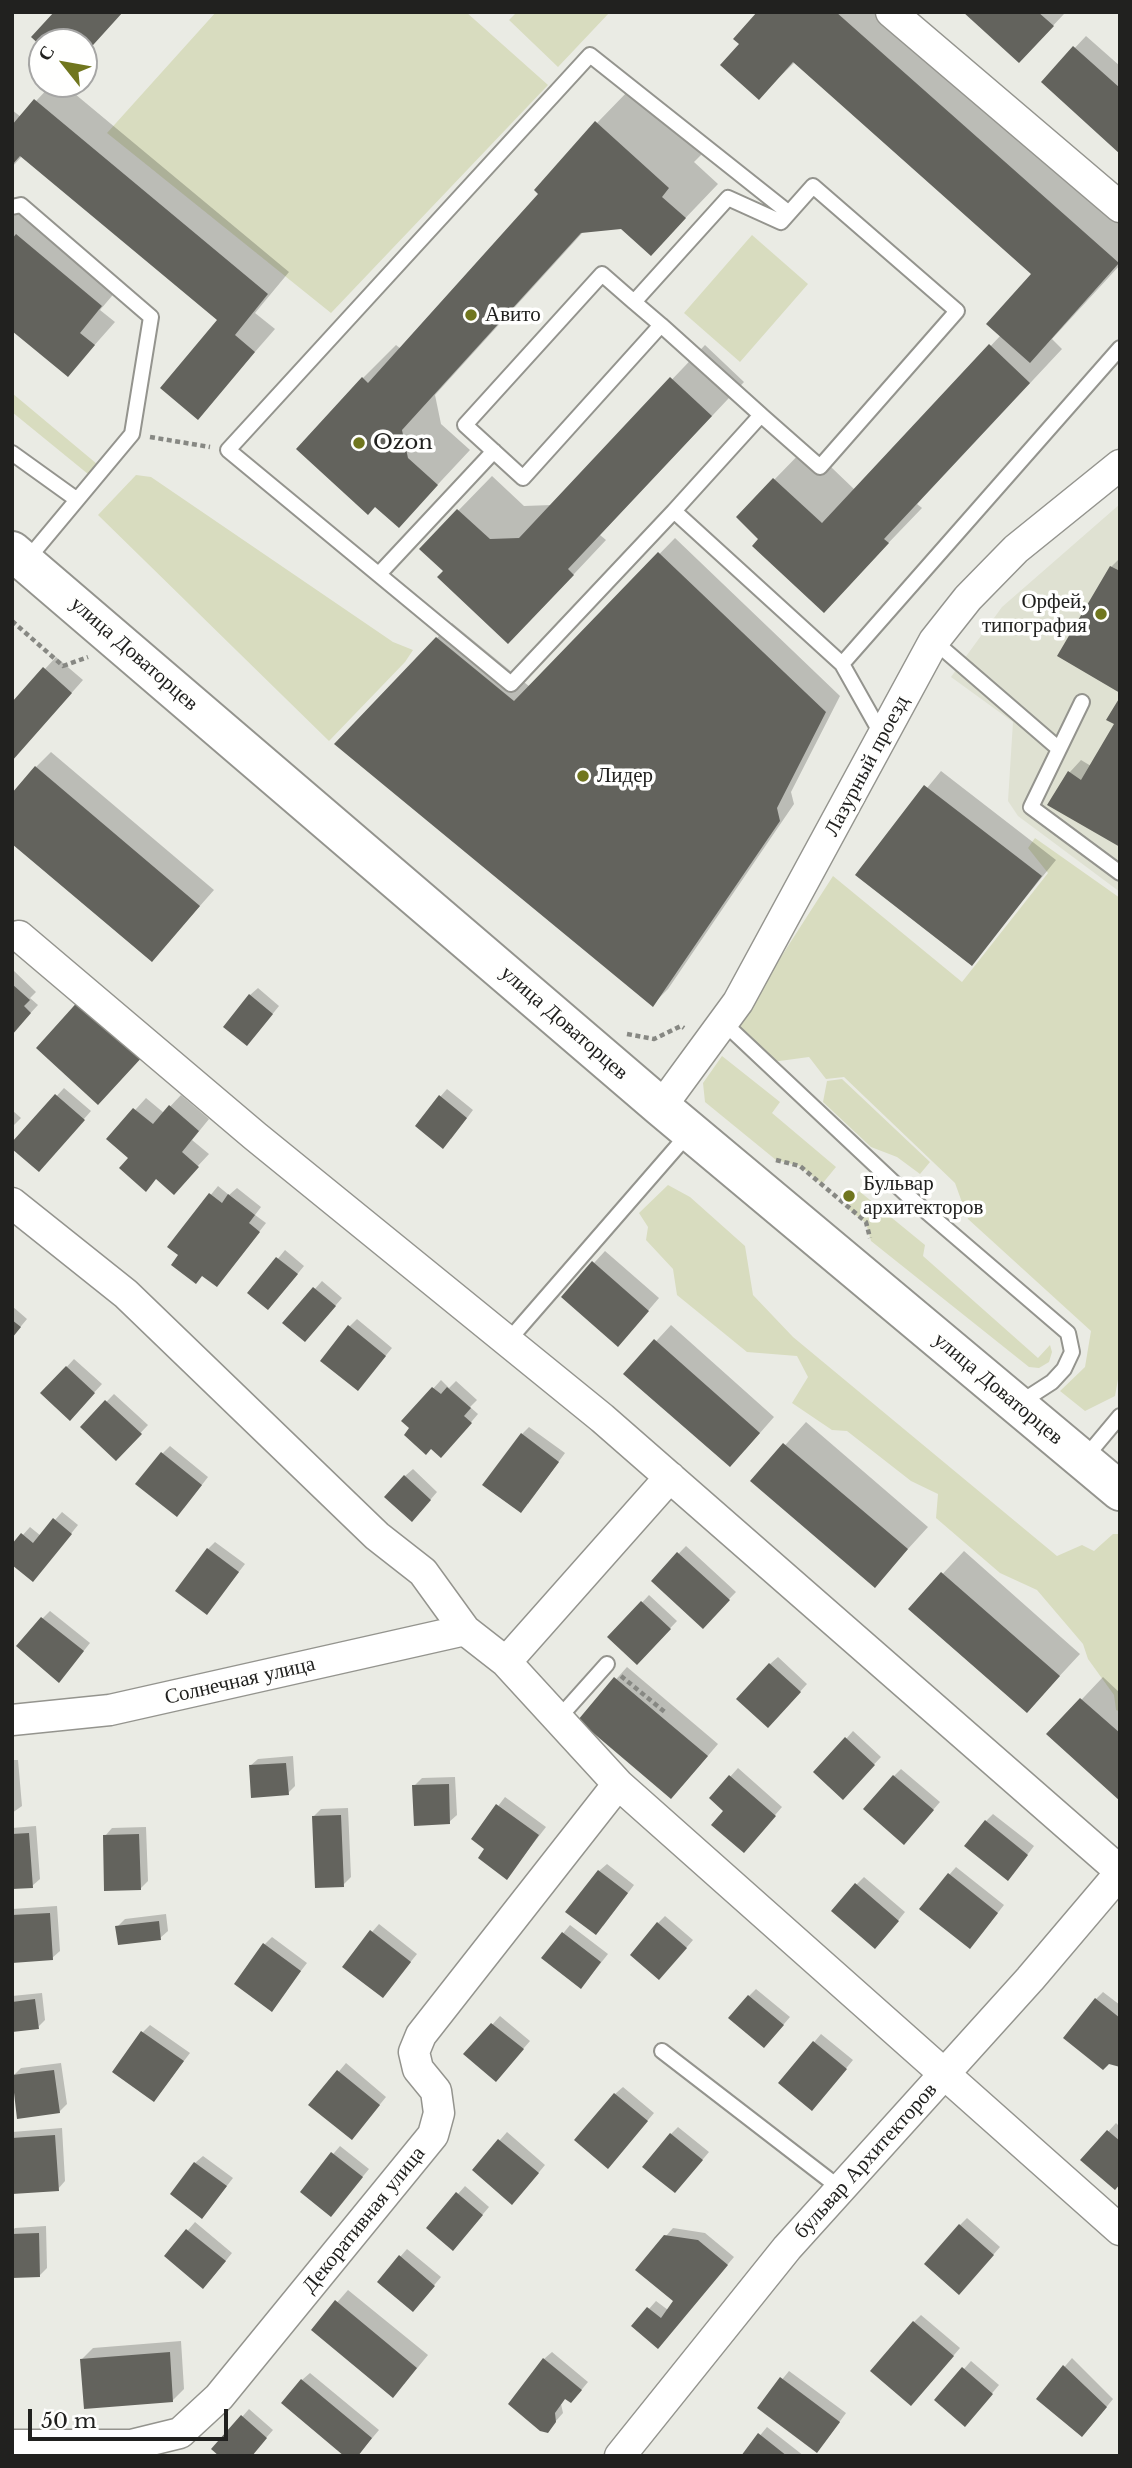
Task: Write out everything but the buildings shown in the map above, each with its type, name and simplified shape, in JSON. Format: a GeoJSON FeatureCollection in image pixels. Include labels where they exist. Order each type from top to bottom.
{"type":"FeatureCollection","features":[{"type":"Feature","properties":{"kind":"main road","name":"улица Доваторцев"},"geometry":{"type":"LineString","coordinates":[[19,556],[662,1107],[1120,1491]]}},
{"type":"Feature","properties":{"kind":"street"},"geometry":{"type":"LineString","coordinates":[[891,12],[1120,207]]}},
{"type":"Feature","properties":{"kind":"street","name":"Лазурный проезд"},"geometry":{"type":"LineString","coordinates":[[662,1107],[744,991],[934,641],[968,598],[1016,549],[1120,465]]}},
{"type":"Feature","properties":{"kind":"street"},"geometry":{"type":"LineString","coordinates":[[19,936],[254,1136],[508,1341],[670,1477],[1120,1872]]}},
{"type":"Feature","properties":{"kind":"street"},"geometry":{"type":"LineString","coordinates":[[12,1203],[125,1294],[377,1536],[423,1573],[465,1630],[506,1662],[556,1721],[618,1784],[1120,2230]]}},
{"type":"Feature","properties":{"kind":"street"},"geometry":{"type":"LineString","coordinates":[[506,1662],[670,1477]]}},
{"type":"Feature","properties":{"kind":"street","name":"Солнечная улица"},"geometry":{"type":"LineString","coordinates":[[12,1720],[110,1710],[465,1630]]}},
{"type":"Feature","properties":{"kind":"street","name":"Декоративная улица"},"geometry":{"type":"LineString","coordinates":[[12,2445],[131,2445],[180,2433],[219,2397],[433,2135],[439,2113],[436,2091],[418,2069],[414,2052],[421,2035],[618,1784]]}},
{"type":"Feature","properties":{"kind":"street","name":"бульвар Архитекторов"},"geometry":{"type":"LineString","coordinates":[[620,2456],[787,2248],[944,2074],[1120,1872]]}},
{"type":"Feature","properties":{"kind":"lane"},"geometry":{"type":"LineString","coordinates":[[761,415],[511,684],[228,450],[590,55],[789,213]]}},
{"type":"Feature","properties":{"kind":"lane"},"geometry":{"type":"LineString","coordinates":[[634,302],[728,198],[781,222],[813,186],[957,311],[820,467],[661,325],[634,302],[602,274],[465,425],[523,478],[661,325]]}},
{"type":"Feature","properties":{"kind":"lane"},"geometry":{"type":"LineString","coordinates":[[12,207],[21,205],[151,317],[132,433],[76,499],[19,556]]}},
{"type":"Feature","properties":{"kind":"lane"},"geometry":{"type":"LineString","coordinates":[[842,664],[1120,348]]}},
{"type":"Feature","properties":{"kind":"lane"},"geometry":{"type":"LineString","coordinates":[[379,574],[494,452]]}},
{"type":"Feature","properties":{"kind":"lane"},"geometry":{"type":"LineString","coordinates":[[12,453],[76,499]]}},
{"type":"Feature","properties":{"kind":"lane"},"geometry":{"type":"LineString","coordinates":[[674,511],[842,664],[882,735]]}},
{"type":"Feature","properties":{"kind":"lane"},"geometry":{"type":"LineString","coordinates":[[934,641],[1059,749]]}},
{"type":"Feature","properties":{"kind":"lane"},"geometry":{"type":"LineString","coordinates":[[1082,702],[1031,807],[1120,873]]}},
{"type":"Feature","properties":{"kind":"lane"},"geometry":{"type":"LineString","coordinates":[[723,1022],[907,1195],[1068,1333],[1072,1352],[1064,1368],[1052,1382],[1016,1404]]}},
{"type":"Feature","properties":{"kind":"lane"},"geometry":{"type":"LineString","coordinates":[[508,1341],[691,1131]]}},
{"type":"Feature","properties":{"kind":"lane"},"geometry":{"type":"LineString","coordinates":[[1083,1460],[1120,1416]]}},
{"type":"Feature","properties":{"kind":"lane"},"geometry":{"type":"LineString","coordinates":[[556,1721],[607,1664]]}},
{"type":"Feature","properties":{"kind":"lane"},"geometry":{"type":"LineString","coordinates":[[662,2051],[841,2189]]}},
{"type":"Feature","properties":{"kind":"path"},"geometry":{"type":"LineString","coordinates":[[132,433],[228,450]]}},
{"type":"Feature","properties":{"kind":"path"},"geometry":{"type":"LineString","coordinates":[[607,1664],[666,1713]]}},
{"type":"Feature","properties":{"kind":"shaded area"},"geometry":{"type":"Polygon","coordinates":[[[1120,504],[1120,892],[1018,816],[1008,801],[1013,722],[951,677],[1002,607],[1120,504]]]}},
{"type":"Feature","properties":{"kind":"green space"},"geometry":{"type":"Polygon","coordinates":[[[216,12],[466,12],[548,85],[331,313],[107,133],[216,12]]]}},
{"type":"Feature","properties":{"kind":"green space"},"geometry":{"type":"Polygon","coordinates":[[[517,12],[610,12],[558,67],[509,20],[517,12]]]}},
{"type":"Feature","properties":{"kind":"green space"},"geometry":{"type":"Polygon","coordinates":[[[752,235],[808,284],[740,362],[684,313],[752,235]]]}},
{"type":"Feature","properties":{"kind":"green space"},"geometry":{"type":"Polygon","coordinates":[[[12,393],[97,464],[88,474],[12,412],[12,393]]]}},
{"type":"Feature","properties":{"kind":"green space"},"geometry":{"type":"Polygon","coordinates":[[[136,475],[151,477],[393,642],[413,650],[405,662],[329,741],[98,515],[136,475]]]}},
{"type":"Feature","properties":{"kind":"green space"},"geometry":{"type":"Polygon","coordinates":[[[1035,838],[1120,898],[1120,1368],[1115,1396],[1085,1411],[1060,1391],[1085,1367],[1091,1331],[968,1219],[955,1183],[844,1077],[826,1079],[809,1057],[772,1062],[736,1027],[833,876],[962,982],[1048,873],[1028,848],[1035,838]]]}},
{"type":"Feature","properties":{"kind":"green space"},"geometry":{"type":"Polygon","coordinates":[[[722,1056],[780,1102],[772,1113],[836,1167],[822,1184],[800,1166],[776,1160],[705,1102],[703,1083],[722,1056]]]}},
{"type":"Feature","properties":{"kind":"green space"},"geometry":{"type":"Polygon","coordinates":[[[842,1079],[930,1162],[920,1174],[897,1157],[871,1147],[823,1102],[827,1081],[842,1079]]]}},
{"type":"Feature","properties":{"kind":"green space"},"geometry":{"type":"Polygon","coordinates":[[[668,1185],[690,1197],[745,1246],[753,1295],[793,1337],[1057,1556],[1082,1545],[1094,1551],[1113,1534],[1120,1534],[1120,1712],[1116,1710],[1114,1695],[1088,1659],[1083,1644],[1037,1590],[1000,1573],[936,1518],[938,1494],[911,1481],[847,1431],[832,1430],[792,1403],[808,1377],[797,1356],[747,1352],[677,1295],[673,1269],[646,1240],[648,1227],[639,1213],[668,1185]]]}},
{"type":"Feature","properties":{"kind":"green space"},"geometry":{"type":"Polygon","coordinates":[[[859,1191],[925,1245],[923,1256],[1038,1358],[1050,1345],[1052,1352],[1049,1362],[1039,1368],[1029,1367],[871,1241],[866,1223],[846,1207],[859,1191]]]}},
{"type":"Feature","properties":{"kind":"place","name":"Авито"},"geometry":{"type":"Point","coordinates":[471,315]}},
{"type":"Feature","properties":{"kind":"place","name":"Ozon"},"geometry":{"type":"Point","coordinates":[359,443]}},
{"type":"Feature","properties":{"kind":"place","name":"Орфей, типография"},"geometry":{"type":"Point","coordinates":[1101,614]}},
{"type":"Feature","properties":{"kind":"place","name":"Лидер"},"geometry":{"type":"Point","coordinates":[583,776]}},
{"type":"Feature","properties":{"kind":"place","name":"Бульвар архитекторов"},"geometry":{"type":"Point","coordinates":[849,1196]}}]}
